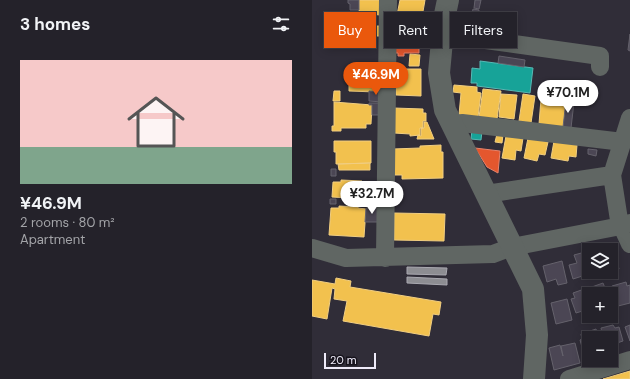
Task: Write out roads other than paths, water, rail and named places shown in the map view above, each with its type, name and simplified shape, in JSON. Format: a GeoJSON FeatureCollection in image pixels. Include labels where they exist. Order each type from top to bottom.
{"type":"FeatureCollection","features":[{"type":"Feature","properties":{"kind":"street"},"geometry":{"type":"LineString","coordinates":[[385,258],[388,0]]}},
{"type":"Feature","properties":{"kind":"street"},"geometry":{"type":"LineString","coordinates":[[448,0],[442,34],[600,56],[600,67]]}},
{"type":"Feature","properties":{"kind":"street"},"geometry":{"type":"LineString","coordinates":[[441,48],[439,73],[445,110],[533,289],[537,335],[534,379]]}},
{"type":"Feature","properties":{"kind":"street"},"geometry":{"type":"LineString","coordinates":[[630,118],[624,149],[612,175],[618,220],[626,225],[630,244]]}},
{"type":"Feature","properties":{"kind":"street"},"geometry":{"type":"LineString","coordinates":[[454,128],[462,124],[624,149]]}},
{"type":"Feature","properties":{"kind":"street"},"geometry":{"type":"LineString","coordinates":[[486,194],[612,175]]}},
{"type":"Feature","properties":{"kind":"street"},"geometry":{"type":"LineString","coordinates":[[312,248],[346,258],[494,254],[512,247],[626,225]]}},
{"type":"Feature","properties":{"kind":"street"},"geometry":{"type":"LineString","coordinates":[[568,379],[630,360]]}}]}
